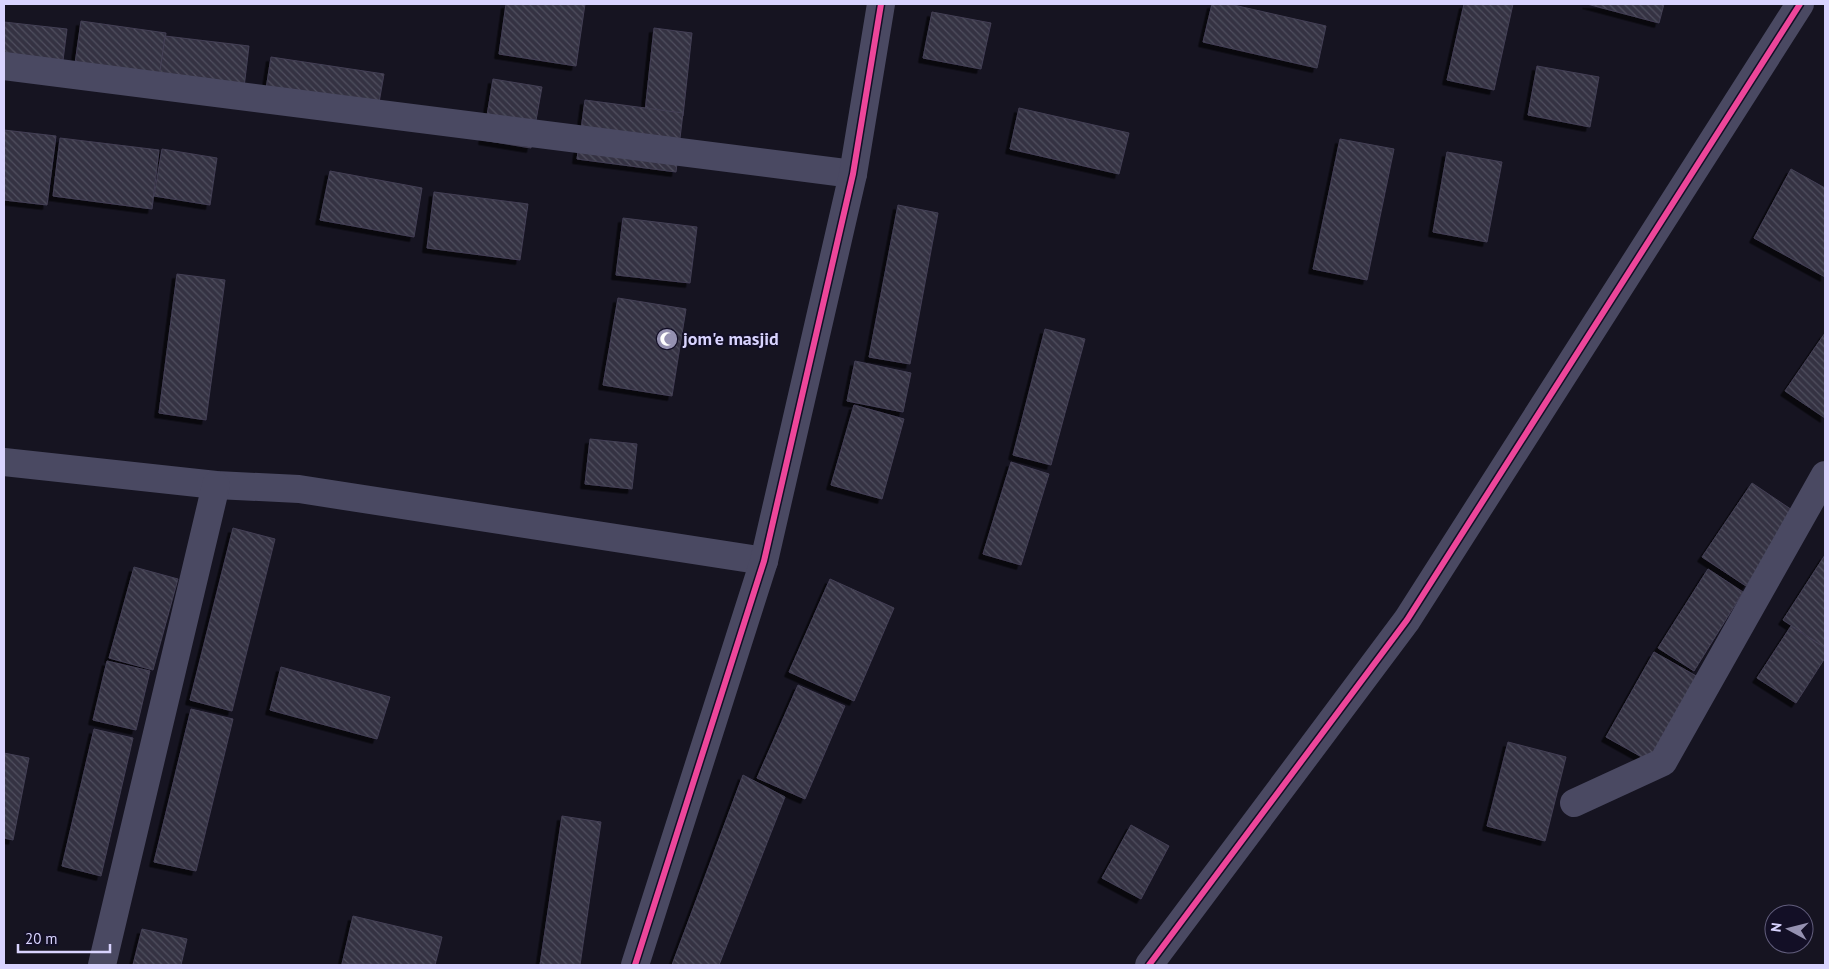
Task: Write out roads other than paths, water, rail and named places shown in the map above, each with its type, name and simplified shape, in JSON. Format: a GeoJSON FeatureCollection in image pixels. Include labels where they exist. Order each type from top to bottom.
{"type":"FeatureCollection","features":[{"type":"Feature","properties":{"kind":"street"},"geometry":{"type":"LineString","coordinates":[[635,965],[764,561],[854,174],[881,4]]}},
{"type":"Feature","properties":{"kind":"street"},"geometry":{"type":"LineString","coordinates":[[1149,965],[1407,620],[1800,4]]}},
{"type":"Feature","properties":{"kind":"street"},"geometry":{"type":"LineString","coordinates":[[4,66],[854,174]]}},
{"type":"Feature","properties":{"kind":"street"},"geometry":{"type":"LineString","coordinates":[[4,462],[216,486],[299,489],[764,561]]}},
{"type":"Feature","properties":{"kind":"street"},"geometry":{"type":"LineString","coordinates":[[1574,803],[1663,762],[1825,475]]}},
{"type":"Feature","properties":{"kind":"street"},"geometry":{"type":"LineString","coordinates":[[102,965],[216,486]]}},
{"type":"Feature","properties":{"kind":"place","name":"jom'e masjid"},"geometry":{"type":"Point","coordinates":[667,339]}}]}
